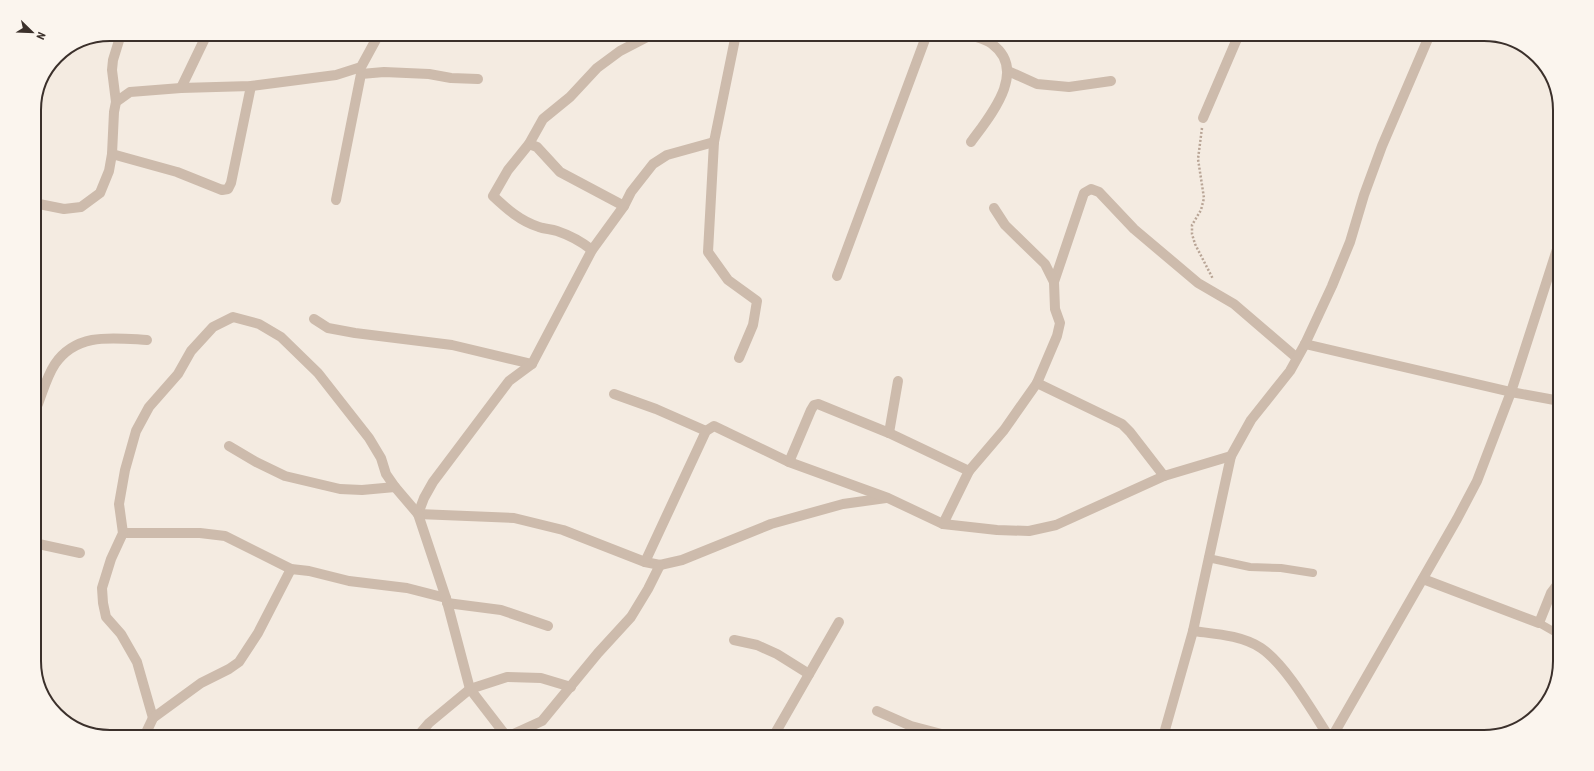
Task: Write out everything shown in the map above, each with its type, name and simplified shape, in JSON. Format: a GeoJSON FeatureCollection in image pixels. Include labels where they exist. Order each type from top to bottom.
{"type":"FeatureCollection","features":[{"type":"Feature","properties":{"kind":"street"},"geometry":{"type":"LineString","coordinates":[[41,205],[64,210],[81,207],[100,194],[109,171],[112,154],[114,112],[116,102],[112,70],[113,60],[119,41]]}},
{"type":"Feature","properties":{"kind":"street"},"geometry":{"type":"LineString","coordinates":[[181,88],[204,41]]}},
{"type":"Feature","properties":{"kind":"street"},"geometry":{"type":"LineString","coordinates":[[336,200],[361,71],[376,41]]}},
{"type":"Feature","properties":{"kind":"street"},"geometry":{"type":"LineString","coordinates":[[592,250],[584,244],[557,231],[539,227],[522,219],[508,211],[493,196],[508,170],[529,144],[543,119],[570,96],[597,68],[620,51],[639,41]]}},
{"type":"Feature","properties":{"kind":"street"},"geometry":{"type":"LineString","coordinates":[[735,41],[714,142],[708,252],[728,280],[757,301],[753,325],[739,358]]}},
{"type":"Feature","properties":{"kind":"street"},"geometry":{"type":"LineString","coordinates":[[837,276],[924,41]]}},
{"type":"Feature","properties":{"kind":"street"},"geometry":{"type":"LineString","coordinates":[[971,142],[993,111],[1007,81],[1008,71],[1002,54],[992,43],[986,41]]}},
{"type":"Feature","properties":{"kind":"street"},"geometry":{"type":"LineString","coordinates":[[1203,118],[1237,41]]}},
{"type":"Feature","properties":{"kind":"street"},"geometry":{"type":"LineString","coordinates":[[1165,730],[1193,630],[1230,456],[1251,420],[1290,372],[1305,344],[1332,286],[1350,242],[1364,195],[1382,146],[1427,41]]}},
{"type":"Feature","properties":{"kind":"street"},"geometry":{"type":"LineString","coordinates":[[116,102],[130,92],[181,88],[251,86],[361,71],[429,74],[451,78],[478,79]]}},
{"type":"Feature","properties":{"kind":"street"},"geometry":{"type":"LineString","coordinates":[[1008,71],[1037,84],[1069,87],[1111,82]]}},
{"type":"Feature","properties":{"kind":"street"},"geometry":{"type":"LineString","coordinates":[[112,154],[177,172],[222,190],[228,188],[231,182],[251,86]]}},
{"type":"Feature","properties":{"kind":"street"},"geometry":{"type":"LineString","coordinates":[[418,514],[424,498],[433,482],[504,388],[509,382],[532,364],[592,250],[624,206],[631,192],[653,164],[667,155],[714,142]]}},
{"type":"Feature","properties":{"kind":"street"},"geometry":{"type":"LineString","coordinates":[[529,144],[537,147],[560,172],[624,206]]}},
{"type":"Feature","properties":{"kind":"street"},"geometry":{"type":"LineString","coordinates":[[942,524],[969,471],[1004,430],[1037,383],[1057,336],[1060,323],[1055,309],[1054,282],[1084,193],[1091,189],[1099,192],[1134,228],[1198,283],[1211,292],[1222,296],[1234,304],[1297,358]]}},
{"type":"Feature","properties":{"kind":"street"},"geometry":{"type":"LineString","coordinates":[[994,208],[1005,225],[1045,264],[1054,282]]}},
{"type":"Feature","properties":{"kind":"street"},"geometry":{"type":"LineString","coordinates":[[1334,730],[1423,579],[1477,481],[1511,392],[1553,272]]}},
{"type":"Feature","properties":{"kind":"street"},"geometry":{"type":"LineString","coordinates":[[153,718],[137,662],[121,634],[106,617],[103,603],[102,588],[111,559],[122,533],[119,504],[125,470],[136,431],[149,407],[178,374],[191,351],[213,327],[234,317],[259,324],[281,337],[318,373],[369,438],[380,458],[386,474],[418,514],[447,601],[470,689],[502,730]]}},
{"type":"Feature","properties":{"kind":"street"},"geometry":{"type":"LineString","coordinates":[[314,319],[328,328],[355,333],[452,345],[532,364]]}},
{"type":"Feature","properties":{"kind":"street"},"geometry":{"type":"LineString","coordinates":[[41,397],[55,365],[68,350],[79,343],[102,338],[147,340]]}},
{"type":"Feature","properties":{"kind":"street"},"geometry":{"type":"LineString","coordinates":[[1305,344],[1511,392],[1553,400]]}},
{"type":"Feature","properties":{"kind":"street"},"geometry":{"type":"LineString","coordinates":[[889,433],[898,381]]}},
{"type":"Feature","properties":{"kind":"street"},"geometry":{"type":"LineString","coordinates":[[1037,383],[1122,424],[1164,476]]}},
{"type":"Feature","properties":{"kind":"street"},"geometry":{"type":"LineString","coordinates":[[614,394],[656,409],[706,431]]}},
{"type":"Feature","properties":{"kind":"street"},"geometry":{"type":"LineString","coordinates":[[789,462],[811,410],[814,405],[818,404],[889,433],[969,471]]}},
{"type":"Feature","properties":{"kind":"street"},"geometry":{"type":"LineString","coordinates":[[645,562],[706,431],[714,426],[721,428],[789,462],[888,498],[942,524],[997,530],[1028,531],[1056,525],[1164,476],[1230,456]]}},
{"type":"Feature","properties":{"kind":"street"},"geometry":{"type":"LineString","coordinates":[[229,446],[256,462],[285,476],[340,489],[362,490],[395,487]]}},
{"type":"Feature","properties":{"kind":"street"},"geometry":{"type":"LineString","coordinates":[[418,514],[514,518],[563,530],[645,562],[660,564],[682,560],[771,524],[843,504],[888,498]]}},
{"type":"Feature","properties":{"kind":"street"},"geometry":{"type":"LineString","coordinates":[[122,533],[200,533],[224,536],[291,569],[309,571],[349,581],[407,588],[447,601],[501,610],[548,626]]}},
{"type":"Feature","properties":{"kind":"street"},"geometry":{"type":"LineString","coordinates":[[41,545],[80,553]]}},
{"type":"Feature","properties":{"kind":"street"},"geometry":{"type":"LineString","coordinates":[[522,730],[542,721],[598,653],[631,617],[648,589],[660,564]]}},
{"type":"Feature","properties":{"kind":"street"},"geometry":{"type":"LineString","coordinates":[[147,730],[153,718],[201,683],[229,669],[239,662],[258,633],[291,569]]}},
{"type":"Feature","properties":{"kind":"street"},"geometry":{"type":"LineString","coordinates":[[1423,579],[1539,623],[1553,590]]}},
{"type":"Feature","properties":{"kind":"street"},"geometry":{"type":"LineString","coordinates":[[777,730],[839,622]]}},
{"type":"Feature","properties":{"kind":"street"},"geometry":{"type":"LineString","coordinates":[[1193,630],[1236,637],[1261,648],[1284,669],[1325,730]]}},
{"type":"Feature","properties":{"kind":"street"},"geometry":{"type":"LineString","coordinates":[[734,640],[757,645],[776,654],[809,674]]}},
{"type":"Feature","properties":{"kind":"street"},"geometry":{"type":"LineString","coordinates":[[423,730],[429,723],[470,689],[507,677],[541,678],[571,687]]}},
{"type":"Feature","properties":{"kind":"street"},"geometry":{"type":"LineString","coordinates":[[877,712],[911,726],[926,730]]}},
{"type":"Feature","properties":{"kind":"lane"},"geometry":{"type":"LineString","coordinates":[[1208,558],[1250,567],[1281,568],[1313,573]]}},
{"type":"Feature","properties":{"kind":"lane"},"geometry":{"type":"LineString","coordinates":[[1539,623],[1553,630]]}},
{"type":"Feature","properties":{"kind":"path"},"geometry":{"type":"LineString","coordinates":[[1203,118],[1198,159],[1204,198],[1200,210],[1192,225],[1192,234],[1195,244],[1222,296]]}}]}
